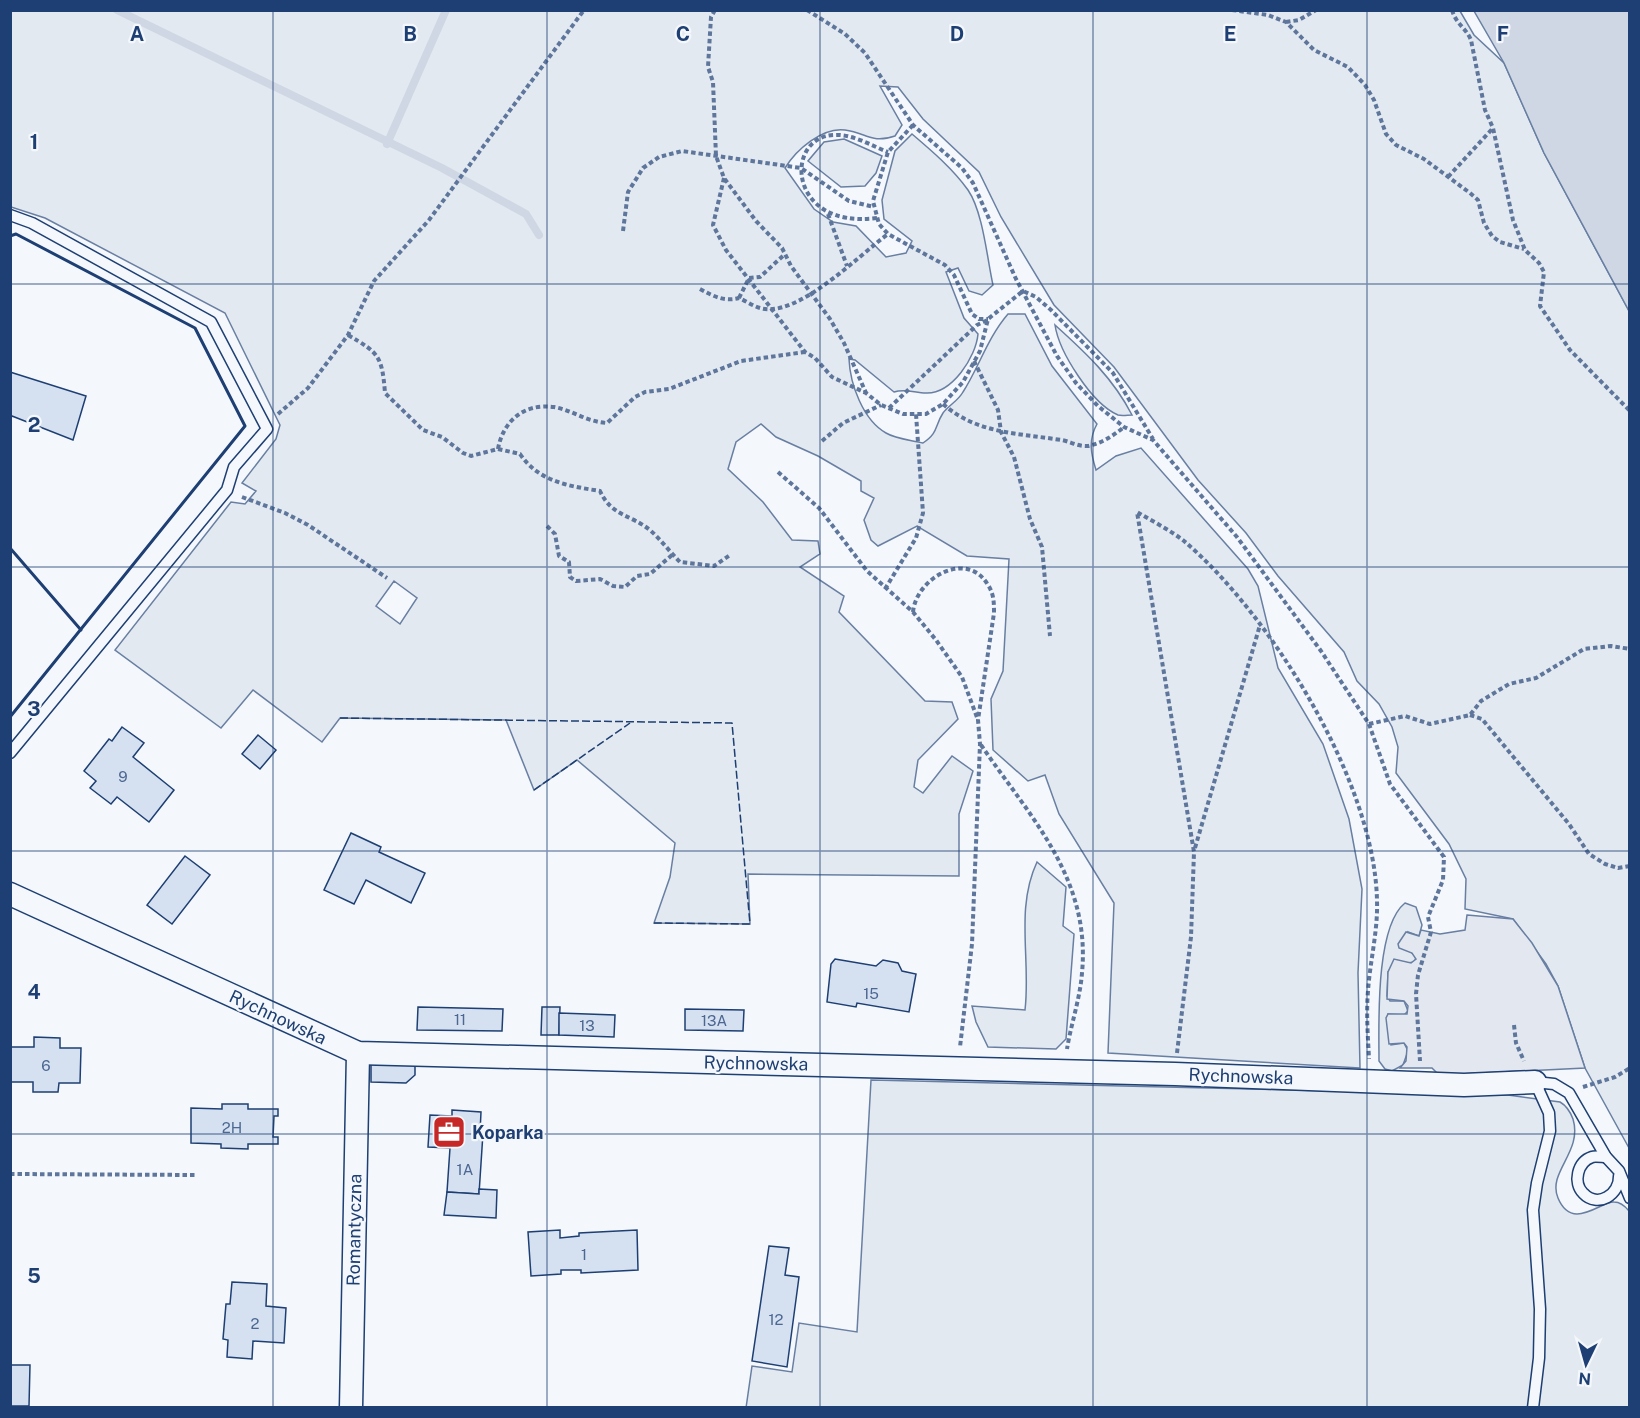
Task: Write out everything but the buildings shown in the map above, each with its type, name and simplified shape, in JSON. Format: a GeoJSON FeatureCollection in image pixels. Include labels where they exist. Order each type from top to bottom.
{"type":"FeatureCollection","features":[{"type":"Feature","properties":{"kind":"street","name":"Rychnowska"},"geometry":{"type":"LineString","coordinates":[[10,894],[358,1053],[1175,1074],[1464,1085],[1535,1082]]}},
{"type":"Feature","properties":{"kind":"street","name":"Romantyczna"},"geometry":{"type":"LineString","coordinates":[[351,1407],[358,1053]]}},
{"type":"Feature","properties":{"kind":"lane"},"geometry":{"type":"LineString","coordinates":[[10,215],[32,223],[211,322],[267,429],[234,467],[227,490],[10,753]]}},
{"type":"Feature","properties":{"kind":"lane"},"geometry":{"type":"LineString","coordinates":[[1535,1082],[1554,1084],[1569,1093],[1606,1157],[1619,1171],[1629,1198]]}},
{"type":"Feature","properties":{"kind":"lane"},"geometry":{"type":"LineString","coordinates":[[1533,1407],[1539,1358],[1540,1309],[1533,1210],[1550,1131],[1549,1113],[1535,1082]]}},
{"type":"Feature","properties":{"kind":"lane"},"geometry":{"type":"LineString","coordinates":[[1606,1157],[1591,1157],[1580,1167],[1577,1181],[1583,1194],[1597,1200],[1611,1197],[1620,1185],[1619,1171]]}},
{"type":"Feature","properties":{"kind":"path"},"geometry":{"type":"LineString","coordinates":[[267,429],[283,408],[308,388],[348,334],[374,281],[429,220],[584,10]]}},
{"type":"Feature","properties":{"kind":"path"},"geometry":{"type":"LineString","coordinates":[[715,10],[711,18],[708,67],[713,82],[716,156],[724,178],[756,221],[772,236],[791,266],[813,293],[844,343],[866,393]]}},
{"type":"Feature","properties":{"kind":"path"},"geometry":{"type":"LineString","coordinates":[[807,10],[845,34],[865,53],[913,125],[962,168],[973,183],[1023,291],[1057,356],[1076,383],[1098,406],[1124,427],[1153,440]]}},
{"type":"Feature","properties":{"kind":"path"},"geometry":{"type":"LineString","coordinates":[[1232,10],[1268,15],[1286,22],[1314,50],[1348,67],[1365,85],[1374,100],[1386,134],[1396,145],[1424,159],[1478,200],[1484,224],[1492,236],[1500,242],[1525,250],[1539,263],[1544,272],[1540,306],[1551,326],[1570,350],[1629,411]]}},
{"type":"Feature","properties":{"kind":"path"},"geometry":{"type":"LineString","coordinates":[[1286,22],[1299,20],[1317,10]]}},
{"type":"Feature","properties":{"kind":"path"},"geometry":{"type":"LineString","coordinates":[[1452,10],[1455,22],[1468,32],[1471,40],[1485,110],[1493,128],[1508,202],[1525,250]]}},
{"type":"Feature","properties":{"kind":"path"},"geometry":{"type":"LineString","coordinates":[[913,125],[888,152],[873,201],[877,218],[888,234],[945,265],[954,275],[972,314],[979,319],[988,319]]}},
{"type":"Feature","properties":{"kind":"path"},"geometry":{"type":"LineString","coordinates":[[1448,177],[1493,128]]}},
{"type":"Feature","properties":{"kind":"path"},"geometry":{"type":"LineString","coordinates":[[847,266],[827,213],[809,197],[801,178],[801,168],[809,149],[820,139],[834,135],[850,137],[888,152]]}},
{"type":"Feature","properties":{"kind":"path"},"geometry":{"type":"LineString","coordinates":[[623,231],[628,192],[643,168],[659,157],[682,151],[801,168],[849,201],[874,207]]}},
{"type":"Feature","properties":{"kind":"path"},"geometry":{"type":"LineString","coordinates":[[724,178],[713,225],[726,250],[805,352],[815,358],[832,377],[866,393],[881,405],[903,414],[926,414],[943,404],[963,382],[974,361],[988,319]]}},
{"type":"Feature","properties":{"kind":"path"},"geometry":{"type":"LineString","coordinates":[[827,213],[857,220],[877,218]]}},
{"type":"Feature","properties":{"kind":"path"},"geometry":{"type":"LineString","coordinates":[[700,289],[715,297],[730,300],[740,298],[760,308],[773,309],[791,306],[813,293],[888,234]]}},
{"type":"Feature","properties":{"kind":"path"},"geometry":{"type":"LineString","coordinates":[[749,278],[760,277],[785,254]]}},
{"type":"Feature","properties":{"kind":"path"},"geometry":{"type":"LineString","coordinates":[[740,298],[749,278]]}},
{"type":"Feature","properties":{"kind":"path"},"geometry":{"type":"LineString","coordinates":[[889,408],[976,325],[988,319],[1023,291]]}},
{"type":"Feature","properties":{"kind":"path"},"geometry":{"type":"LineString","coordinates":[[1023,291],[1036,297],[1051,310],[1113,374],[1153,440],[1237,537],[1321,651],[1369,724],[1390,784],[1444,857],[1443,880],[1428,917],[1431,932],[1417,985],[1421,1083]]}},
{"type":"Feature","properties":{"kind":"path"},"geometry":{"type":"LineString","coordinates":[[348,334],[374,350],[383,370],[385,393],[423,430],[442,437],[463,453],[471,456],[498,449],[520,454],[527,465],[559,484],[600,491],[610,508],[636,520],[652,532],[680,562],[714,566],[730,555]]}},
{"type":"Feature","properties":{"kind":"path"},"geometry":{"type":"LineString","coordinates":[[498,449],[505,426],[510,420],[540,406],[555,407],[593,422],[607,423],[635,397],[645,392],[669,389],[741,361],[805,352]]}},
{"type":"Feature","properties":{"kind":"path"},"geometry":{"type":"LineString","coordinates":[[974,361],[998,410],[1001,432],[1014,457],[1030,519],[1041,547],[1050,636]]}},
{"type":"Feature","properties":{"kind":"path"},"geometry":{"type":"LineString","coordinates":[[943,404],[956,415],[993,432],[1064,440],[1085,447],[1107,440],[1124,427]]}},
{"type":"Feature","properties":{"kind":"path"},"geometry":{"type":"LineString","coordinates":[[822,441],[843,423],[881,405]]}},
{"type":"Feature","properties":{"kind":"path"},"geometry":{"type":"LineString","coordinates":[[885,589],[916,538],[923,513],[916,414]]}},
{"type":"Feature","properties":{"kind":"path"},"geometry":{"type":"LineString","coordinates":[[778,472],[819,508],[885,589],[913,612],[962,677],[978,720]]}},
{"type":"Feature","properties":{"kind":"path"},"geometry":{"type":"LineString","coordinates":[[227,490],[285,513],[308,525],[387,578]]}},
{"type":"Feature","properties":{"kind":"path"},"geometry":{"type":"LineString","coordinates":[[1175,1074],[1191,937],[1194,852],[1137,512],[1182,540],[1228,584],[1260,624],[1322,722],[1346,768],[1360,807],[1372,856],[1377,900],[1368,993],[1369,1081]]}},
{"type":"Feature","properties":{"kind":"path"},"geometry":{"type":"LineString","coordinates":[[547,526],[555,534],[559,556],[569,562],[570,577],[576,581],[600,579],[613,586],[625,586],[637,576],[650,574],[672,555]]}},
{"type":"Feature","properties":{"kind":"path"},"geometry":{"type":"LineString","coordinates":[[913,612],[914,600],[922,589],[933,576],[944,571],[968,571],[988,584],[993,596],[994,613],[978,720],[980,744],[972,944],[957,1068]]}},
{"type":"Feature","properties":{"kind":"path"},"geometry":{"type":"LineString","coordinates":[[1194,852],[1260,624]]}},
{"type":"Feature","properties":{"kind":"path"},"geometry":{"type":"LineString","coordinates":[[1470,715],[1481,700],[1509,684],[1536,678],[1584,649],[1611,646],[1629,649]]}},
{"type":"Feature","properties":{"kind":"path"},"geometry":{"type":"LineString","coordinates":[[1369,724],[1404,716],[1430,724],[1470,715],[1482,719],[1569,824],[1589,854],[1612,866],[1629,866]]}},
{"type":"Feature","properties":{"kind":"path"},"geometry":{"type":"LineString","coordinates":[[980,744],[1032,814],[1063,866],[1076,899],[1083,939],[1082,974],[1068,1047]]}},
{"type":"Feature","properties":{"kind":"path"},"geometry":{"type":"LineString","coordinates":[[1514,1025],[1519,1053],[1535,1082]]}},
{"type":"Feature","properties":{"kind":"path"},"geometry":{"type":"LineString","coordinates":[[1592,1084],[1629,1068]]}},
{"type":"Feature","properties":{"kind":"path"},"geometry":{"type":"LineString","coordinates":[[10,1174],[196,1175]]}},
{"type":"Feature","properties":{"kind":"shaded area"},"geometry":{"type":"Polygon","coordinates":[[[10,11],[1460,11],[1474,35],[1504,63],[1544,153],[1629,311],[1629,1148],[1585,1068],[1558,986],[1546,964],[1513,919],[1465,909],[1466,879],[1449,844],[1396,773],[1398,747],[1392,727],[1379,704],[1357,681],[1344,652],[1278,576],[1246,533],[1198,480],[1114,367],[1054,305],[1001,217],[979,172],[923,119],[898,87],[880,86],[902,125],[895,136],[880,139],[845,130],[827,132],[803,147],[785,168],[814,209],[833,222],[856,226],[886,257],[906,253],[912,241],[884,219],[882,200],[895,151],[912,134],[949,168],[973,199],[981,223],[993,285],[982,295],[969,291],[958,268],[946,272],[964,318],[978,334],[968,363],[953,381],[936,392],[902,390],[894,392],[855,360],[849,359],[852,379],[859,400],[871,419],[886,433],[923,443],[934,432],[943,413],[961,395],[995,332],[1008,314],[1025,314],[1052,366],[1097,424],[1092,436],[1091,447],[1096,470],[1116,456],[1141,448],[1248,569],[1258,586],[1278,668],[1323,744],[1349,819],[1362,889],[1358,973],[1360,1068],[1108,1053],[1114,903],[1059,814],[1045,775],[1028,781],[993,750],[991,699],[1003,671],[1009,559],[967,556],[917,526],[878,546],[871,540],[864,520],[874,498],[861,491],[861,481],[818,456],[776,437],[761,424],[736,442],[728,469],[763,502],[792,540],[818,541],[820,554],[800,567],[844,596],[839,612],[925,701],[952,702],[958,719],[918,760],[914,787],[923,793],[952,756],[973,771],[959,814],[959,876],[748,874],[750,924],[654,923],[670,877],[675,843],[577,760],[534,790],[506,720],[340,718],[322,742],[253,690],[221,728],[115,650],[231,502],[245,504],[256,491],[242,483],[276,439],[280,425],[225,313],[45,218],[11,207],[10,11]],[[394,581],[376,606],[400,624],[417,598],[394,581]]]}},
{"type":"Feature","properties":{"kind":"shaded area"},"geometry":{"type":"Polygon","coordinates":[[[1474,11],[1629,11],[1629,311],[1544,153],[1504,63],[1474,11]]]}},
{"type":"Feature","properties":{"kind":"shaded area"},"geometry":{"type":"Polygon","coordinates":[[[844,139],[882,156],[876,173],[865,186],[841,187],[808,161],[824,142],[844,139]]]}},
{"type":"Feature","properties":{"kind":"shaded area"},"geometry":{"type":"Polygon","coordinates":[[[1055,325],[1088,356],[1107,378],[1132,415],[1118,415],[1108,409],[1088,389],[1063,349],[1055,325]]]}},
{"type":"Feature","properties":{"kind":"shaded area"},"geometry":{"type":"Polygon","coordinates":[[[1037,862],[1066,887],[1063,926],[1074,934],[1066,1039],[1056,1049],[988,1047],[976,1022],[972,1006],[1025,1010],[1025,916],[1030,880],[1037,862]]]}},
{"type":"Feature","properties":{"kind":"shaded area"},"geometry":{"type":"Polygon","coordinates":[[[1405,903],[1416,907],[1422,925],[1419,936],[1408,932],[1412,953],[1416,956],[1415,962],[1407,963],[1396,960],[1388,972],[1387,996],[1390,1001],[1404,1001],[1408,1011],[1404,1015],[1388,1014],[1391,1045],[1404,1043],[1408,1051],[1403,1065],[1392,1071],[1385,1069],[1379,1061],[1379,1002],[1388,933],[1395,915],[1405,903]]]}},
{"type":"Feature","properties":{"kind":"shaded area"},"geometry":{"type":"Polygon","coordinates":[[[1467,915],[1513,919],[1532,943],[1558,986],[1585,1068],[1439,1075],[1432,1068],[1400,1068],[1406,1061],[1407,1047],[1404,1043],[1389,1044],[1386,1018],[1388,1014],[1407,1014],[1408,1006],[1404,1001],[1387,999],[1388,972],[1394,959],[1411,963],[1416,959],[1412,953],[1399,948],[1398,944],[1406,932],[1419,936],[1421,930],[1440,934],[1465,930],[1467,915]]]}},
{"type":"Feature","properties":{"kind":"shaded area"},"geometry":{"type":"Polygon","coordinates":[[[871,1080],[1508,1095],[1560,1102],[1571,1114],[1575,1131],[1570,1152],[1557,1179],[1558,1198],[1564,1208],[1571,1213],[1578,1214],[1614,1202],[1629,1211],[1629,1407],[746,1408],[752,1366],[792,1372],[799,1323],[857,1332],[871,1080]]]}},
{"type":"Feature","properties":{"kind":"waterway"},"geometry":{"type":"LineString","coordinates":[[117,10],[442,168],[526,214],[539,235]]}},
{"type":"Feature","properties":{"kind":"waterway"},"geometry":{"type":"LineString","coordinates":[[387,144],[446,10]]}},
{"type":"Feature","properties":{"kind":"fence"},"geometry":{"type":"LineString","coordinates":[[340,718],[732,723],[750,924],[654,923]]}},
{"type":"Feature","properties":{"kind":"fence"},"geometry":{"type":"LineString","coordinates":[[534,790],[630,723]]}},
{"type":"Feature","properties":{"kind":"wall"},"geometry":{"type":"LineString","coordinates":[[10,236],[16,234],[195,328],[245,426],[10,717]]}},
{"type":"Feature","properties":{"kind":"wall"},"geometry":{"type":"LineString","coordinates":[[10,548],[81,630]]}},
{"type":"Feature","properties":{"kind":"place","name":"Koparka"},"geometry":{"type":"Point","coordinates":[449,1132]}}]}
